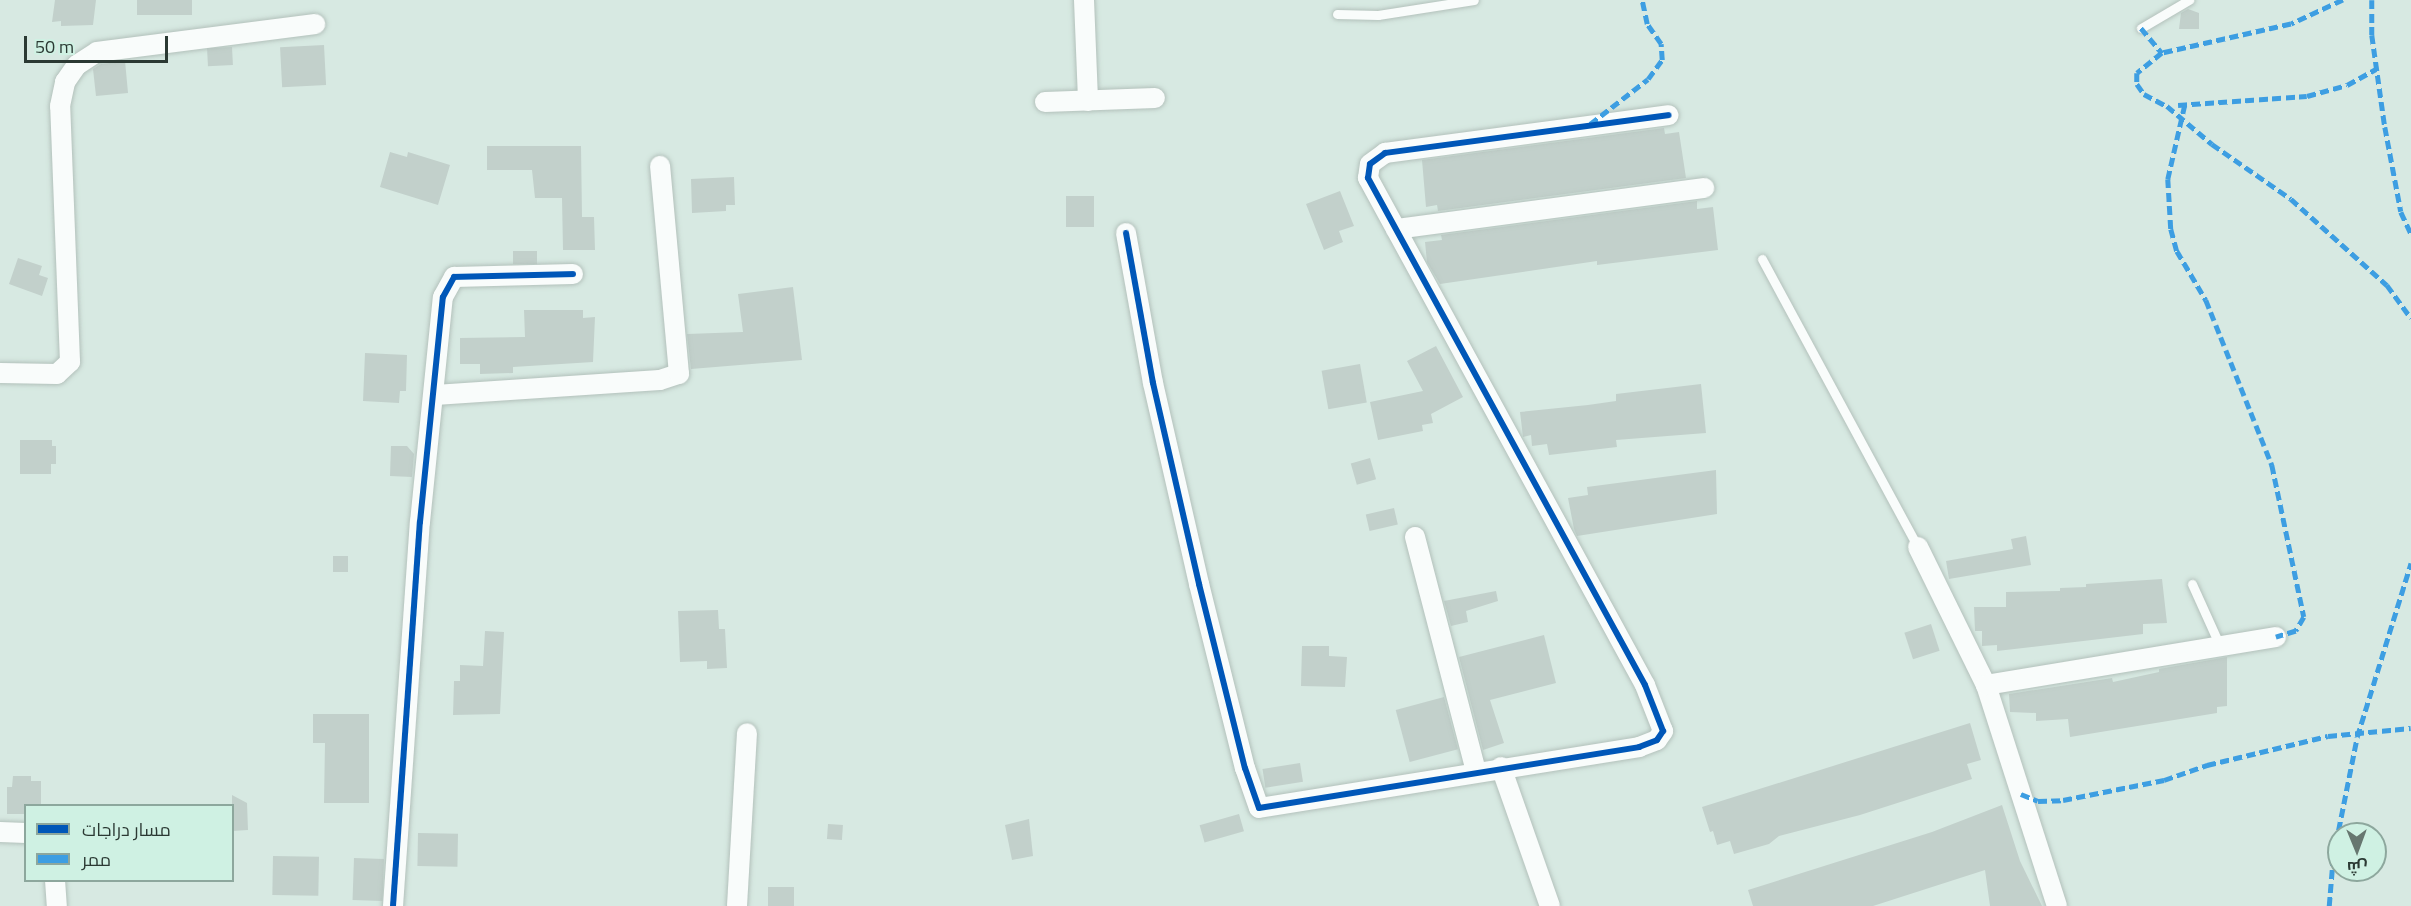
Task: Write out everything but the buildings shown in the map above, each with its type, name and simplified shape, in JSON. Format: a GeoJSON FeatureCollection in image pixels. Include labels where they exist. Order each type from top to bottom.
{"type":"FeatureCollection","features":[{"type":"Feature","properties":{"kind":"street"},"geometry":{"type":"LineString","coordinates":[[1084,0],[1088,101]]}},
{"type":"Feature","properties":{"kind":"street"},"geometry":{"type":"LineString","coordinates":[[0,373],[57,375],[70,362],[60,106],[65,82],[77,65],[97,52],[315,24]]}},
{"type":"Feature","properties":{"kind":"street"},"geometry":{"type":"LineString","coordinates":[[1045,102],[1155,98]]}},
{"type":"Feature","properties":{"kind":"street"},"geometry":{"type":"LineString","coordinates":[[1126,233],[1153,383],[1199,584],[1245,768],[1259,808],[1476,771],[1649,745],[1657,740],[1663,724],[1368,178],[1370,164],[1385,153],[1668,115]]}},
{"type":"Feature","properties":{"kind":"street"},"geometry":{"type":"LineString","coordinates":[[435,395],[676,377],[680,364],[660,166]]}},
{"type":"Feature","properties":{"kind":"street"},"geometry":{"type":"LineString","coordinates":[[1396,229],[1704,188]]}},
{"type":"Feature","properties":{"kind":"street"},"geometry":{"type":"LineString","coordinates":[[393,906],[420,522],[435,395],[443,297],[454,277],[573,274]]}},
{"type":"Feature","properties":{"kind":"street"},"geometry":{"type":"LineString","coordinates":[[1415,537],[1476,771]]}},
{"type":"Feature","properties":{"kind":"street"},"geometry":{"type":"LineString","coordinates":[[1918,547],[1986,685],[2057,906]]}},
{"type":"Feature","properties":{"kind":"street"},"geometry":{"type":"LineString","coordinates":[[1986,685],[2276,637]]}},
{"type":"Feature","properties":{"kind":"street"},"geometry":{"type":"LineString","coordinates":[[736,906],[747,733]]}},
{"type":"Feature","properties":{"kind":"street"},"geometry":{"type":"LineString","coordinates":[[1501,767],[1550,906]]}},
{"type":"Feature","properties":{"kind":"street"},"geometry":{"type":"LineString","coordinates":[[0,832],[24,833]]}},
{"type":"Feature","properties":{"kind":"street"},"geometry":{"type":"LineString","coordinates":[[55,882],[57,906]]}},
{"type":"Feature","properties":{"kind":"lane"},"geometry":{"type":"LineString","coordinates":[[1337,14],[1378,15],[1474,0]]}},
{"type":"Feature","properties":{"kind":"lane"},"geometry":{"type":"LineString","coordinates":[[2141,28],[2189,0]]}},
{"type":"Feature","properties":{"kind":"lane"},"geometry":{"type":"LineString","coordinates":[[1762,259],[1918,547]]}},
{"type":"Feature","properties":{"kind":"lane"},"geometry":{"type":"LineString","coordinates":[[2192,584],[2220,646]]}},
{"type":"Feature","properties":{"kind":"marked path"},"geometry":{"type":"LineString","coordinates":[[1590,124],[1648,79],[1662,60],[1661,44],[1647,24],[1642,0]]}},
{"type":"Feature","properties":{"kind":"marked path"},"geometry":{"type":"LineString","coordinates":[[2343,0],[2291,24],[2162,53],[2137,73],[2137,84],[2144,94],[2167,106],[2212,144],[2291,199],[2387,285],[2411,318]]}},
{"type":"Feature","properties":{"kind":"marked path"},"geometry":{"type":"LineString","coordinates":[[2372,0],[2372,35],[2385,127],[2401,212],[2411,233]]}},
{"type":"Feature","properties":{"kind":"marked path"},"geometry":{"type":"LineString","coordinates":[[2141,28],[2162,53]]}},
{"type":"Feature","properties":{"kind":"marked path"},"geometry":{"type":"LineString","coordinates":[[2178,105],[2307,96],[2347,85],[2376,69]]}},
{"type":"Feature","properties":{"kind":"marked path"},"geometry":{"type":"LineString","coordinates":[[2185,105],[2168,179],[2171,229],[2177,251],[2206,300],[2272,465],[2304,617],[2296,631],[2276,637]]}},
{"type":"Feature","properties":{"kind":"marked path"},"geometry":{"type":"LineString","coordinates":[[2329,906],[2333,857],[2357,737],[2411,563]]}},
{"type":"Feature","properties":{"kind":"marked path"},"geometry":{"type":"LineString","coordinates":[[2021,794],[2038,801],[2063,800],[2164,780],[2207,765],[2328,736],[2411,728]]}},
{"type":"Feature","properties":{"kind":"cycle path"},"geometry":{"type":"LineString","coordinates":[[1126,233],[1153,383],[1199,584],[1245,768],[1259,808],[1639,747],[1657,740],[1663,731],[1645,685],[1368,178],[1370,164],[1385,153],[1668,115]]}},
{"type":"Feature","properties":{"kind":"cycle path"},"geometry":{"type":"LineString","coordinates":[[393,906],[420,522],[443,297],[454,277],[573,274]]}}]}
